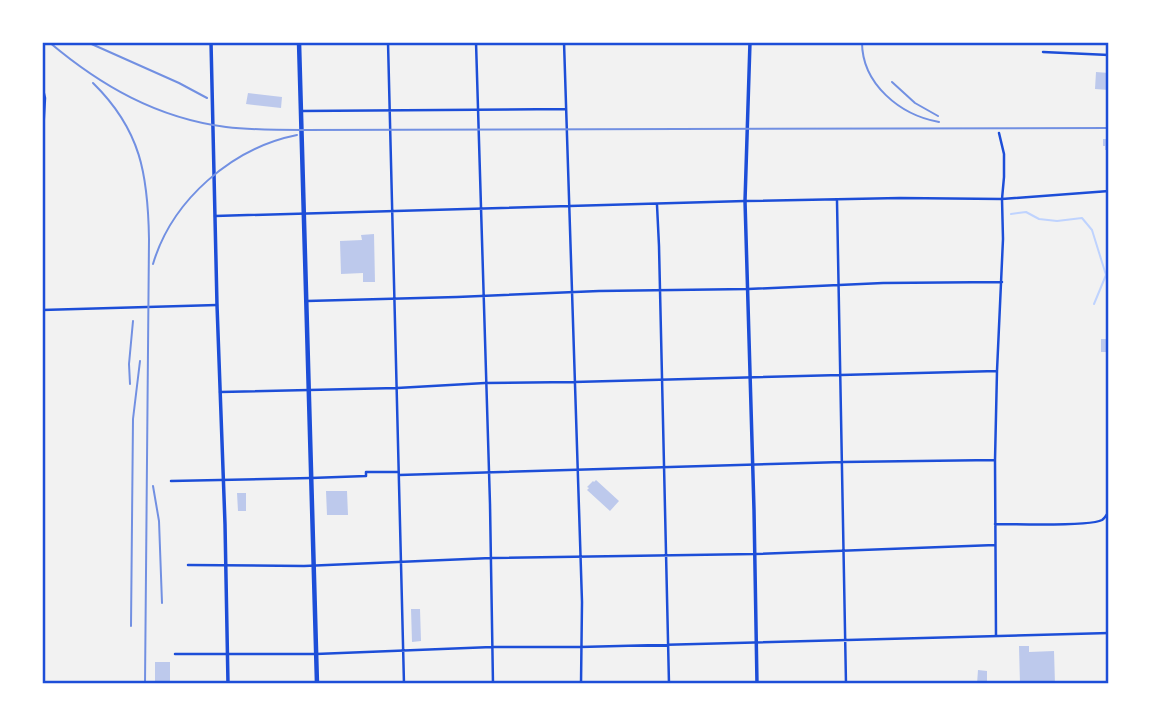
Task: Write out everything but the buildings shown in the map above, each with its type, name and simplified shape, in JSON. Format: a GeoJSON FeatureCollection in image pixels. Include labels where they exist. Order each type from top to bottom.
{"type":"FeatureCollection","features":[{"type":"Feature","properties":{"kind":"main road"},"geometry":{"type":"LineString","coordinates":[[299,42],[317,684]]}},
{"type":"Feature","properties":{"kind":"street"},"geometry":{"type":"LineString","coordinates":[[211,42],[228,684]]}},
{"type":"Feature","properties":{"kind":"street"},"geometry":{"type":"LineString","coordinates":[[388,42],[404,684]]}},
{"type":"Feature","properties":{"kind":"street"},"geometry":{"type":"LineString","coordinates":[[476,42],[493,684]]}},
{"type":"Feature","properties":{"kind":"street"},"geometry":{"type":"LineString","coordinates":[[564,42],[582,602],[581,684]]}},
{"type":"Feature","properties":{"kind":"street"},"geometry":{"type":"LineString","coordinates":[[750,42],[745,201],[757,684]]}},
{"type":"Feature","properties":{"kind":"street"},"geometry":{"type":"LineString","coordinates":[[1043,52],[1109,55]]}},
{"type":"Feature","properties":{"kind":"street"},"geometry":{"type":"LineString","coordinates":[[42,85],[45,98],[42,151]]}},
{"type":"Feature","properties":{"kind":"street"},"geometry":{"type":"LineString","coordinates":[[301,111],[566,108]]}},
{"type":"Feature","properties":{"kind":"street"},"geometry":{"type":"LineString","coordinates":[[996,636],[995,460],[1004,177],[1004,153],[999,133]]}},
{"type":"Feature","properties":{"kind":"street"},"geometry":{"type":"LineString","coordinates":[[215,216],[745,201],[1002,199],[1109,191]]}},
{"type":"Feature","properties":{"kind":"street"},"geometry":{"type":"LineString","coordinates":[[837,200],[846,684]]}},
{"type":"Feature","properties":{"kind":"street"},"geometry":{"type":"LineString","coordinates":[[657,205],[669,684]]}},
{"type":"Feature","properties":{"kind":"street"},"geometry":{"type":"LineString","coordinates":[[307,301],[1002,282]]}},
{"type":"Feature","properties":{"kind":"street"},"geometry":{"type":"LineString","coordinates":[[42,310],[217,305]]}},
{"type":"Feature","properties":{"kind":"street"},"geometry":{"type":"LineString","coordinates":[[220,392],[485,383],[997,372]]}},
{"type":"Feature","properties":{"kind":"street"},"geometry":{"type":"LineString","coordinates":[[170,481],[366,476],[366,472],[399,474],[995,460]]}},
{"type":"Feature","properties":{"kind":"street"},"geometry":{"type":"LineString","coordinates":[[996,524],[1097,521],[1103,519],[1109,511]]}},
{"type":"Feature","properties":{"kind":"street"},"geometry":{"type":"LineString","coordinates":[[188,565],[313,566],[491,558],[755,554],[995,545]]}},
{"type":"Feature","properties":{"kind":"street"},"geometry":{"type":"LineString","coordinates":[[175,654],[316,654],[492,647],[1109,633]]}},
{"type":"Feature","properties":{"kind":"waterway"},"geometry":{"type":"LineString","coordinates":[[1011,214],[1026,212],[1039,219],[1057,221],[1082,218],[1092,230],[1106,275],[1094,304]]}},
{"type":"Feature","properties":{"kind":"railway"},"geometry":{"type":"LineString","coordinates":[[49,42],[89,73],[131,98],[201,123],[235,128],[1109,128]]}},
{"type":"Feature","properties":{"kind":"railway"},"geometry":{"type":"LineString","coordinates":[[87,42],[207,98]]}},
{"type":"Feature","properties":{"kind":"railway"},"geometry":{"type":"LineString","coordinates":[[862,42],[869,71],[886,95],[897,105],[939,122]]}},
{"type":"Feature","properties":{"kind":"railway"},"geometry":{"type":"LineString","coordinates":[[892,82],[915,103],[938,116]]}},
{"type":"Feature","properties":{"kind":"railway"},"geometry":{"type":"LineString","coordinates":[[93,83],[122,118],[132,136],[147,194],[149,239],[145,684]]}},
{"type":"Feature","properties":{"kind":"railway"},"geometry":{"type":"LineString","coordinates":[[153,264],[174,219],[208,180],[250,152],[297,135]]}},
{"type":"Feature","properties":{"kind":"railway"},"geometry":{"type":"LineString","coordinates":[[130,384],[133,321]]}},
{"type":"Feature","properties":{"kind":"railway"},"geometry":{"type":"LineString","coordinates":[[131,626],[133,419],[140,361]]}},
{"type":"Feature","properties":{"kind":"railway"},"geometry":{"type":"LineString","coordinates":[[153,486],[159,521],[162,603]]}}]}
